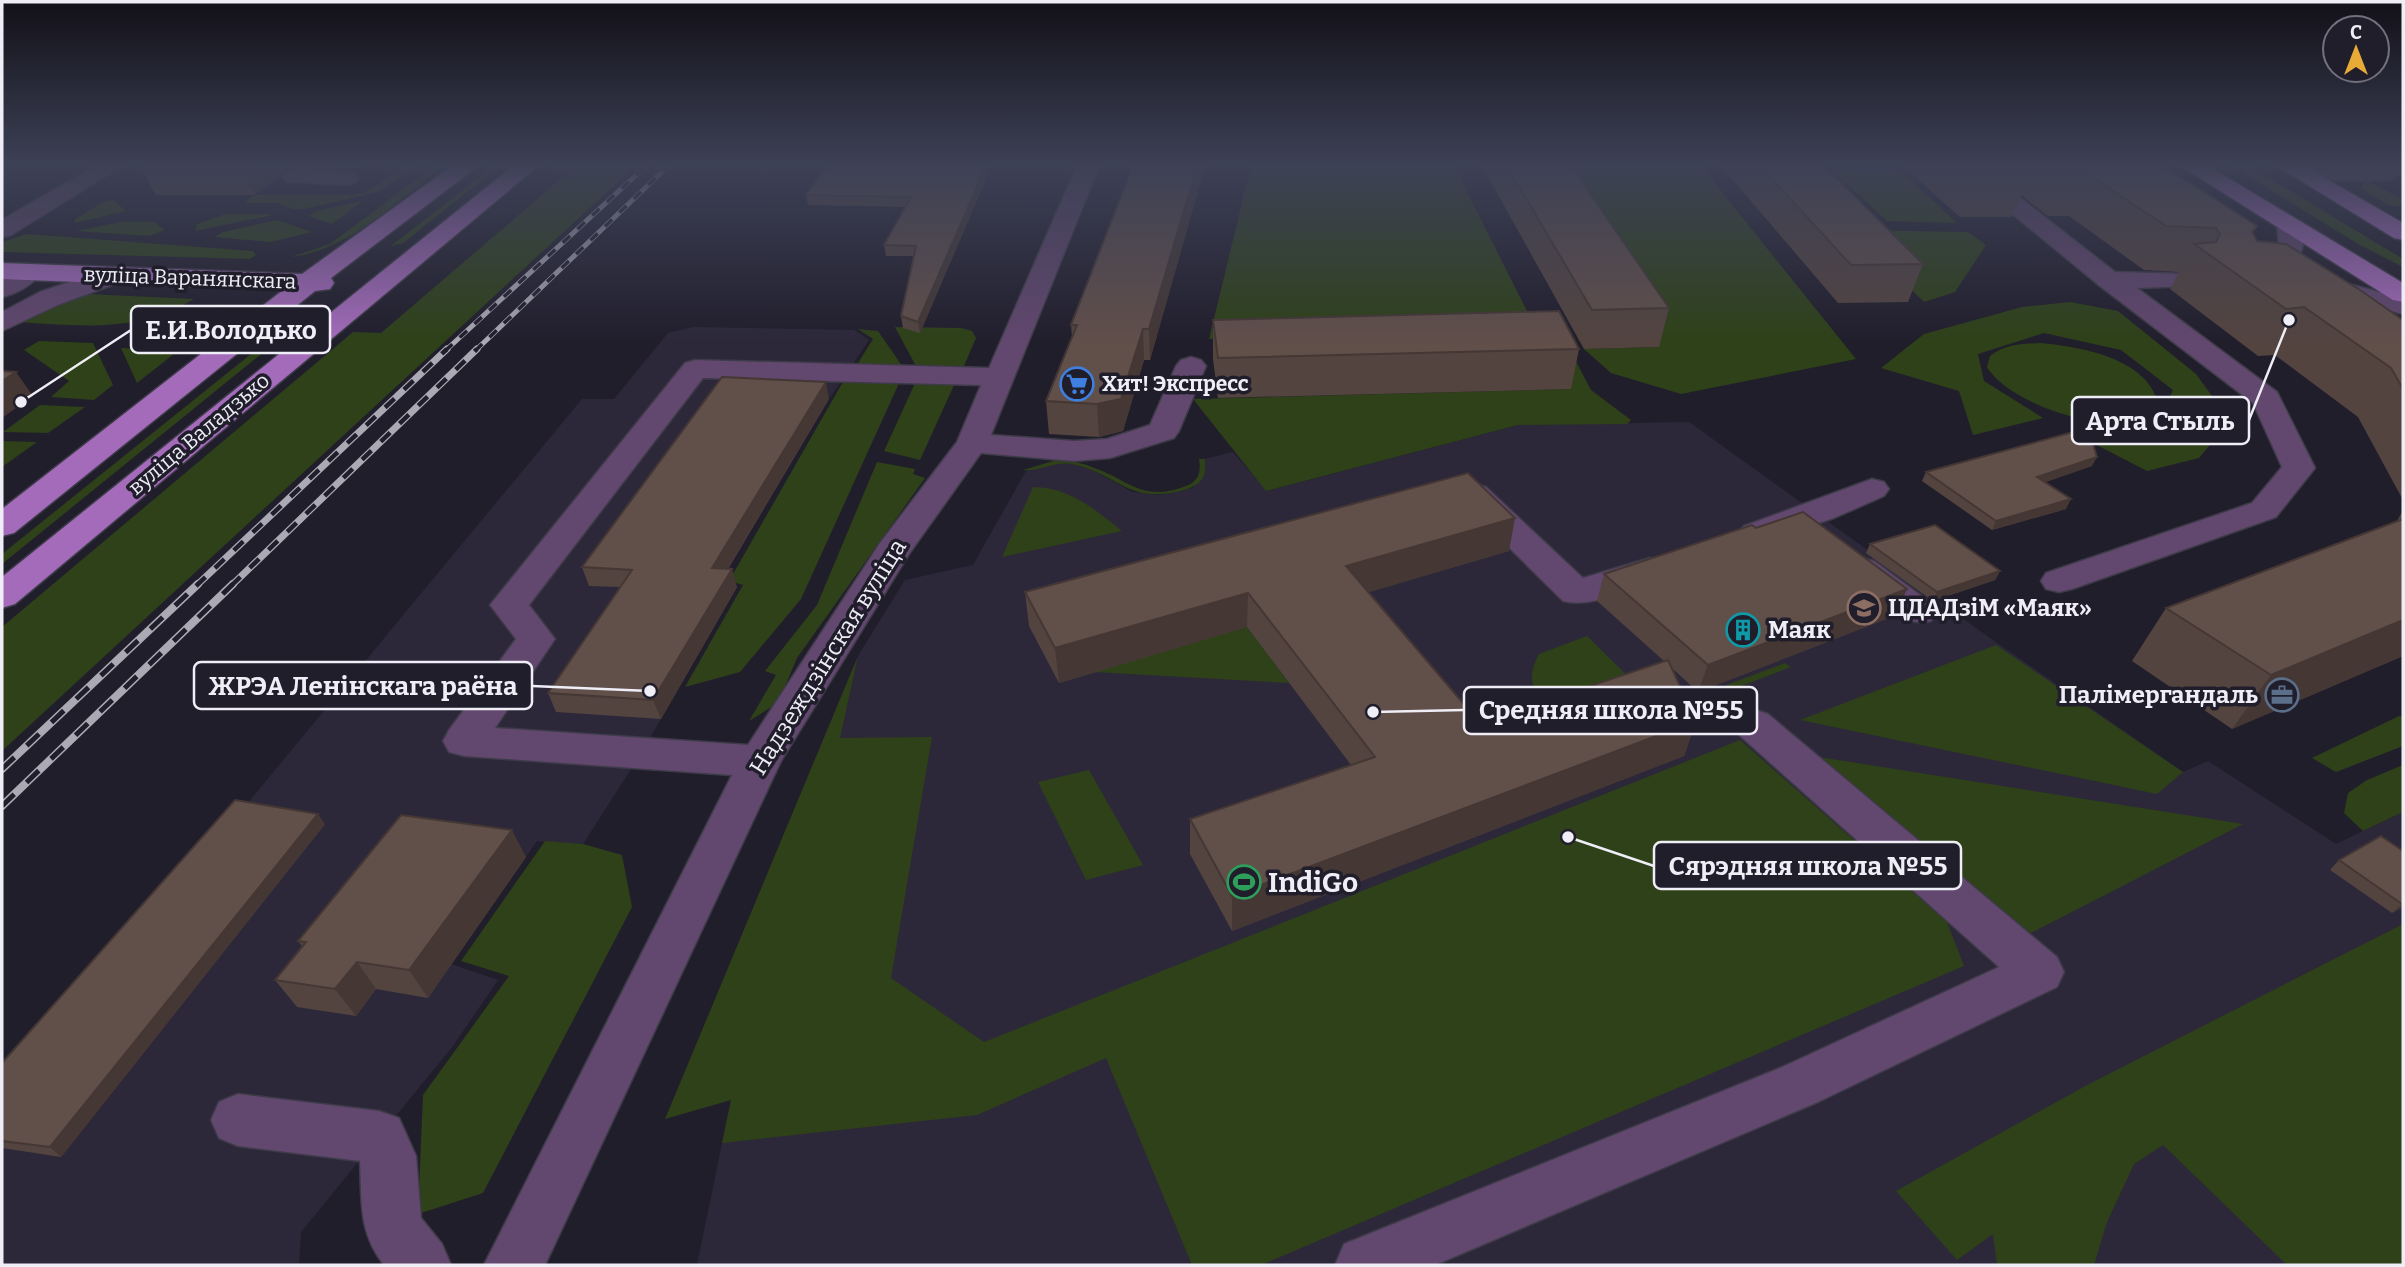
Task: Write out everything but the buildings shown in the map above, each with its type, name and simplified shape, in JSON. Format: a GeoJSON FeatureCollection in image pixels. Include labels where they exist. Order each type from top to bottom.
{"type":"FeatureCollection","features":[{"type":"Feature","properties":{"kind":"main road","name":"вуліца Валадзько"},"geometry":{"type":"LineString","coordinates":[[2,526],[309,282],[386,225]]}},
{"type":"Feature","properties":{"kind":"main road","name":"вуліца Валадзько"},"geometry":{"type":"LineString","coordinates":[[2,596],[453,225]]}},
{"type":"Feature","properties":{"kind":"main road"},"geometry":{"type":"LineString","coordinates":[[2289,226],[2403,294]]}},
{"type":"Feature","properties":{"kind":"main road","name":"вуліца Варанянскага"},"geometry":{"type":"LineString","coordinates":[[2,271],[379,285]]}},
{"type":"Feature","properties":{"kind":"street","name":"Надзеждзінская вуліца"},"geometry":{"type":"LineString","coordinates":[[514,1265],[760,761],[795,701],[893,551],[972,443],[1063,225]]}},
{"type":"Feature","properties":{"kind":"street"},"geometry":{"type":"LineString","coordinates":[[2040,225],[2266,398],[2299,468],[2264,510],[2059,581]]}},
{"type":"Feature","properties":{"kind":"street"},"geometry":{"type":"LineString","coordinates":[[2289,226],[2292,245],[2264,277],[2365,294],[2403,306]]}},
{"type":"Feature","properties":{"kind":"street"},"geometry":{"type":"LineString","coordinates":[[2,289],[29,272]]}},
{"type":"Feature","properties":{"kind":"street"},"geometry":{"type":"LineString","coordinates":[[2,323],[50,298],[114,275]]}},
{"type":"Feature","properties":{"kind":"street"},"geometry":{"type":"LineString","coordinates":[[2109,280],[2181,280]]}},
{"type":"Feature","properties":{"kind":"street"},"geometry":{"type":"LineString","coordinates":[[972,443],[1074,451],[1110,448],[1164,431],[1191,366]]}},
{"type":"Feature","properties":{"kind":"street"},"geometry":{"type":"LineString","coordinates":[[760,761],[464,741],[536,639],[509,605],[695,369],[1000,377]]}},
{"type":"Feature","properties":{"kind":"street"},"geometry":{"type":"LineString","coordinates":[[1457,478],[1576,593],[1680,558]]}},
{"type":"Feature","properties":{"kind":"street"},"geometry":{"type":"LineString","coordinates":[[1731,541],[1872,489]]}},
{"type":"Feature","properties":{"kind":"street"},"geometry":{"type":"LineString","coordinates":[[1794,520],[1918,612]]}},
{"type":"Feature","properties":{"kind":"street"},"geometry":{"type":"LineString","coordinates":[[1365,1265],[1799,1085],[2039,972],[1753,724]]}},
{"type":"Feature","properties":{"kind":"street"},"geometry":{"type":"LineString","coordinates":[[238,1120],[379,1137],[388,1156],[393,1229],[421,1265]]}},
{"type":"Feature","properties":{"kind":"shaded area"},"geometry":{"type":"Polygon","coordinates":[[[693,327],[854,330],[869,340],[829,399],[718,586],[737,587],[640,755],[583,844],[537,841],[451,964],[498,980],[453,1046],[301,1232],[299,1265],[2,1265],[2,1085],[242,810],[582,399],[614,399],[668,333],[693,327]]]}},
{"type":"Feature","properties":{"kind":"shaded area"},"geometry":{"type":"Polygon","coordinates":[[[1689,422],[1990,638],[2183,772],[2208,761],[2336,844],[2403,812],[2403,1265],[697,1265],[731,1100],[839,739],[858,656],[905,580],[973,565],[1026,471],[1058,462],[1072,464],[1092,470],[1132,492],[1160,495],[1193,488],[1206,468],[1205,459],[1233,452],[1267,491],[1518,425],[1689,422]]]}},
{"type":"Feature","properties":{"kind":"green space"},"geometry":{"type":"Polygon","coordinates":[[[105,225],[158,225],[165,230],[149,236],[76,231],[105,225]]]}},
{"type":"Feature","properties":{"kind":"green space"},"geometry":{"type":"Polygon","coordinates":[[[197,225],[224,225],[195,231],[197,225]]]}},
{"type":"Feature","properties":{"kind":"green space"},"geometry":{"type":"Polygon","coordinates":[[[254,225],[292,225],[312,232],[271,242],[214,237],[223,232],[254,225]]]}},
{"type":"Feature","properties":{"kind":"green space"},"geometry":{"type":"Polygon","coordinates":[[[355,225],[367,225],[332,245],[291,257],[330,244],[355,225]]]}},
{"type":"Feature","properties":{"kind":"green space"},"geometry":{"type":"Polygon","coordinates":[[[418,225],[426,225],[403,243],[391,246],[418,225]]]}},
{"type":"Feature","properties":{"kind":"green space"},"geometry":{"type":"Polygon","coordinates":[[[507,225],[571,225],[2,751],[2,627],[353,332],[381,333],[507,225]]]}},
{"type":"Feature","properties":{"kind":"green space"},"geometry":{"type":"Polygon","coordinates":[[[1237,225],[1484,225],[1532,321],[1509,337],[1209,339],[1237,225]]]}},
{"type":"Feature","properties":{"kind":"green space"},"geometry":{"type":"Polygon","coordinates":[[[1580,225],[1748,225],[1856,359],[1681,394],[1611,373],[1584,349],[1658,347],[1580,225]]]}},
{"type":"Feature","properties":{"kind":"green space"},"geometry":{"type":"Polygon","coordinates":[[[2328,225],[2347,225],[2403,259],[2403,267],[2328,225]]]}},
{"type":"Feature","properties":{"kind":"green space"},"geometry":{"type":"Polygon","coordinates":[[[1851,230],[1968,232],[1986,245],[1955,292],[1924,302],[1851,230]]]}},
{"type":"Feature","properties":{"kind":"green space"},"geometry":{"type":"Polygon","coordinates":[[[27,234],[253,251],[256,255],[250,259],[2,252],[2,242],[27,234]]]}},
{"type":"Feature","properties":{"kind":"green space"},"geometry":{"type":"Polygon","coordinates":[[[87,294],[194,299],[151,317],[108,325],[18,322],[87,294]]]}},
{"type":"Feature","properties":{"kind":"green space"},"geometry":{"type":"Polygon","coordinates":[[[2070,302],[2118,311],[2196,374],[2220,407],[2219,434],[2199,458],[2147,471],[2089,441],[2159,420],[2173,390],[2121,350],[2044,333],[1978,354],[1984,381],[2043,418],[1973,435],[1959,391],[1881,368],[1924,334],[2022,307],[2070,302]]]}},
{"type":"Feature","properties":{"kind":"green space"},"geometry":{"type":"Polygon","coordinates":[[[223,304],[226,317],[198,337],[140,334],[205,315],[223,304]]]}},
{"type":"Feature","properties":{"kind":"green space"},"geometry":{"type":"Polygon","coordinates":[[[287,325],[292,327],[291,330],[2,564],[2,554],[287,325]]]}},
{"type":"Feature","properties":{"kind":"green space"},"geometry":{"type":"Polygon","coordinates":[[[895,327],[961,328],[972,331],[976,338],[964,366],[918,370],[895,327]]]}},
{"type":"Feature","properties":{"kind":"green space"},"geometry":{"type":"Polygon","coordinates":[[[858,329],[878,331],[905,370],[855,368],[873,339],[858,329]]]}},
{"type":"Feature","properties":{"kind":"green space"},"geometry":{"type":"Polygon","coordinates":[[[39,341],[93,343],[113,385],[94,400],[51,397],[69,381],[24,350],[39,341]]]}},
{"type":"Feature","properties":{"kind":"green space"},"geometry":{"type":"Polygon","coordinates":[[[2041,343],[2091,351],[2124,364],[2138,373],[2157,399],[2144,414],[2124,421],[2099,421],[2072,416],[2044,407],[2020,395],[2000,382],[1987,367],[1990,356],[2002,349],[2020,344],[2041,343]]]}},
{"type":"Feature","properties":{"kind":"green space"},"geometry":{"type":"Polygon","coordinates":[[[121,348],[179,350],[137,383],[121,348]]]}},
{"type":"Feature","properties":{"kind":"green space"},"geometry":{"type":"Polygon","coordinates":[[[1570,350],[1591,390],[1631,420],[1627,424],[1518,425],[1266,491],[1193,399],[1570,389],[1570,350]]]}},
{"type":"Feature","properties":{"kind":"green space"},"geometry":{"type":"Polygon","coordinates":[[[844,380],[900,381],[801,599],[740,672],[685,687],[743,585],[729,581],[844,380]]]}},
{"type":"Feature","properties":{"kind":"green space"},"geometry":{"type":"Polygon","coordinates":[[[916,381],[955,383],[920,460],[884,451],[916,381]]]}},
{"type":"Feature","properties":{"kind":"green space"},"geometry":{"type":"Polygon","coordinates":[[[40,405],[85,407],[48,433],[3,432],[40,405]]]}},
{"type":"Feature","properties":{"kind":"green space"},"geometry":{"type":"Polygon","coordinates":[[[2,441],[37,442],[2,467],[2,441]]]}},
{"type":"Feature","properties":{"kind":"green space"},"geometry":{"type":"Polygon","coordinates":[[[1060,459],[1105,472],[1137,488],[1158,492],[1171,491],[1194,482],[1200,468],[1199,459],[1205,459],[1205,465],[1202,479],[1195,485],[1165,494],[1136,491],[1087,468],[1071,464],[1023,470],[1060,459]]]}},
{"type":"Feature","properties":{"kind":"green space"},"geometry":{"type":"Polygon","coordinates":[[[877,462],[915,469],[913,474],[925,478],[797,658],[778,703],[749,721],[776,675],[765,671],[817,605],[877,462]]]}},
{"type":"Feature","properties":{"kind":"green space"},"geometry":{"type":"Polygon","coordinates":[[[1033,487],[1070,495],[1122,531],[1002,557],[1033,487]]]}},
{"type":"Feature","properties":{"kind":"green space"},"geometry":{"type":"Polygon","coordinates":[[[1247,627],[1289,683],[1094,672],[1247,627]]]}},
{"type":"Feature","properties":{"kind":"green space"},"geometry":{"type":"Polygon","coordinates":[[[1587,636],[1649,697],[1566,726],[1537,694],[1532,677],[1534,666],[1539,654],[1587,636]]]}},
{"type":"Feature","properties":{"kind":"green space"},"geometry":{"type":"Polygon","coordinates":[[[1996,645],[2183,772],[2157,794],[1800,720],[1996,645]]]}},
{"type":"Feature","properties":{"kind":"green space"},"geometry":{"type":"Polygon","coordinates":[[[858,656],[840,738],[932,737],[891,978],[984,1042],[1740,740],[1947,922],[1964,966],[1261,1265],[1192,1265],[1106,1058],[977,1115],[722,1143],[731,1100],[665,1119],[858,656]]]}},
{"type":"Feature","properties":{"kind":"green space"},"geometry":{"type":"Polygon","coordinates":[[[1785,663],[1791,667],[1718,695],[1713,690],[1785,663]]]}},
{"type":"Feature","properties":{"kind":"green space"},"geometry":{"type":"Polygon","coordinates":[[[2399,716],[2403,717],[2403,746],[2336,772],[2312,758],[2399,716]]]}},
{"type":"Feature","properties":{"kind":"green space"},"geometry":{"type":"Polygon","coordinates":[[[1819,757],[2243,824],[2025,936],[1819,757]]]}},
{"type":"Feature","properties":{"kind":"green space"},"geometry":{"type":"Polygon","coordinates":[[[2403,765],[2403,812],[2363,831],[2344,813],[2348,793],[2367,780],[2403,765]]]}},
{"type":"Feature","properties":{"kind":"green space"},"geometry":{"type":"Polygon","coordinates":[[[1089,770],[1143,865],[1086,880],[1038,782],[1089,770]]]}},
{"type":"Feature","properties":{"kind":"green space"},"geometry":{"type":"Polygon","coordinates":[[[545,841],[583,844],[622,855],[632,907],[483,1193],[418,1214],[423,1095],[509,976],[461,961],[545,841]]]}},
{"type":"Feature","properties":{"kind":"green space"},"geometry":{"type":"Polygon","coordinates":[[[2403,924],[2403,1265],[2287,1265],[2163,1145],[2134,1164],[2107,1222],[2094,1265],[1997,1265],[1993,1234],[1957,1260],[1896,1191],[2089,1084],[2403,924]]]}},
{"type":"Feature","properties":{"kind":"railway"},"geometry":{"type":"LineString","coordinates":[[445,351],[582,225]]}},
{"type":"Feature","properties":{"kind":"railway"},"geometry":{"type":"LineString","coordinates":[[475,351],[606,225]]}},
{"type":"Feature","properties":{"kind":"railway"},"geometry":{"type":"LineString","coordinates":[[196,586],[447,349]]}},
{"type":"Feature","properties":{"kind":"railway"},"geometry":{"type":"LineString","coordinates":[[231,586],[477,349]]}},
{"type":"Feature","properties":{"kind":"railway"},"geometry":{"type":"LineString","coordinates":[[2,769],[198,584]]}},
{"type":"Feature","properties":{"kind":"railway"},"geometry":{"type":"LineString","coordinates":[[2,806],[233,584]]}},
{"type":"Feature","properties":{"kind":"place","name":"Арта Стыль"},"geometry":{"type":"Point","coordinates":[2289,320]}},
{"type":"Feature","properties":{"kind":"place","name":"Хит! Экспресс"},"geometry":{"type":"Point","coordinates":[1077,384]}},
{"type":"Feature","properties":{"kind":"place","name":"Е.И.Володько"},"geometry":{"type":"Point","coordinates":[21,402]}},
{"type":"Feature","properties":{"kind":"place","name":"ЦДАДзіМ «Маяк»"},"geometry":{"type":"Point","coordinates":[1864,608]}},
{"type":"Feature","properties":{"kind":"place","name":"Маяк"},"geometry":{"type":"Point","coordinates":[1743,630]}},
{"type":"Feature","properties":{"kind":"place","name":"ЖРЭА Ленінскага раёна"},"geometry":{"type":"Point","coordinates":[650,691]}},
{"type":"Feature","properties":{"kind":"place","name":"Палімергандаль"},"geometry":{"type":"Point","coordinates":[2282,695]}},
{"type":"Feature","properties":{"kind":"place","name":"Средняя школа №55"},"geometry":{"type":"Point","coordinates":[1373,712]}},
{"type":"Feature","properties":{"kind":"place","name":"Сярэдняя школа №55"},"geometry":{"type":"Point","coordinates":[1568,837]}},
{"type":"Feature","properties":{"kind":"place","name":"IndiGo"},"geometry":{"type":"Point","coordinates":[1244,882]}}]}
